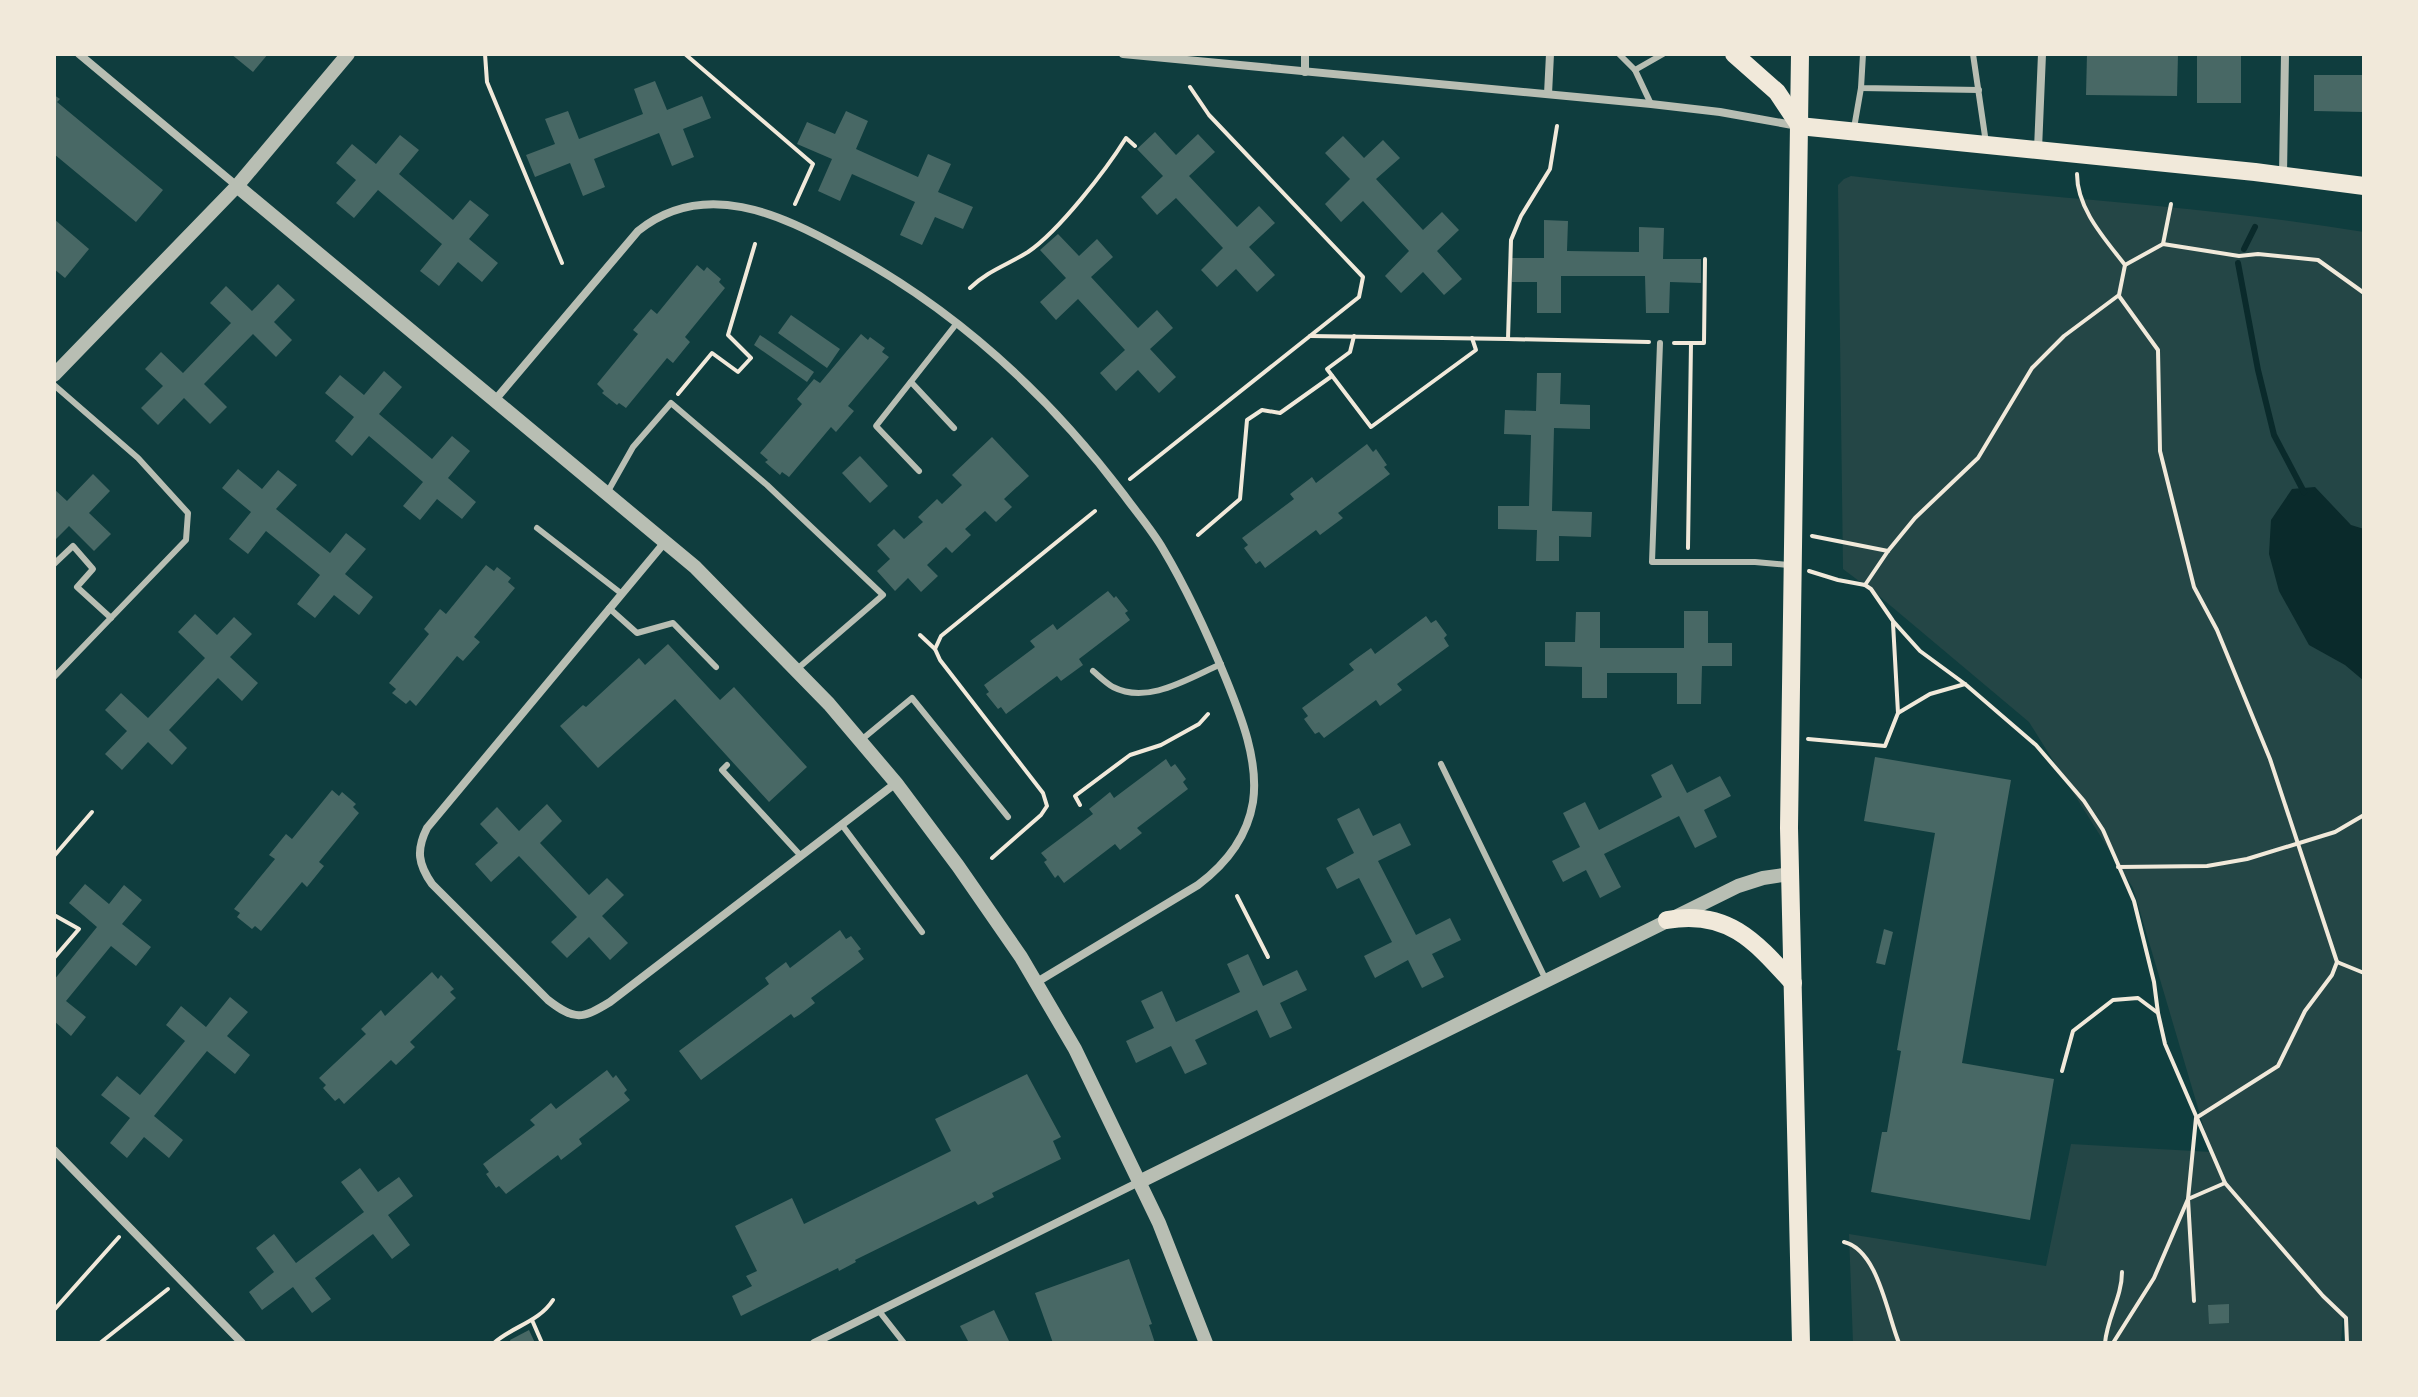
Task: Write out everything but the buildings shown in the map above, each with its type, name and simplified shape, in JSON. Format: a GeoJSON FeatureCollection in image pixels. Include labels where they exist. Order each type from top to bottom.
{"type":"FeatureCollection","features":[{"type":"Feature","properties":{"kind":"main road"},"geometry":{"type":"LineString","coordinates":[[1734,54],[1777,92],[1799,126],[2364,186]]}},
{"type":"Feature","properties":{"kind":"main road"},"geometry":{"type":"LineString","coordinates":[[1800,54],[1790,874],[1801,1343]]}},
{"type":"Feature","properties":{"kind":"main road"},"geometry":{"type":"LineString","coordinates":[[1667,920],[1711,921],[1741,932],[1756,943],[1793,983]]}},
{"type":"Feature","properties":{"kind":"street"},"geometry":{"type":"LineString","coordinates":[[79,54],[665,541],[738,609],[860,741],[896,783],[958,866],[1037,982],[1080,1058],[1159,1223],[1206,1343]]}},
{"type":"Feature","properties":{"kind":"street"},"geometry":{"type":"LineString","coordinates":[[54,375],[237,186],[348,54]]}},
{"type":"Feature","properties":{"kind":"street"},"geometry":{"type":"LineString","coordinates":[[1123,54],[1651,104],[1799,126]]}},
{"type":"Feature","properties":{"kind":"street"},"geometry":{"type":"LineString","coordinates":[[1305,54],[1305,72]]}},
{"type":"Feature","properties":{"kind":"street"},"geometry":{"type":"LineString","coordinates":[[1548,94],[1550,54]]}},
{"type":"Feature","properties":{"kind":"street"},"geometry":{"type":"LineString","coordinates":[[2038,151],[2042,54]]}},
{"type":"Feature","properties":{"kind":"street"},"geometry":{"type":"LineString","coordinates":[[2283,175],[2285,54]]}},
{"type":"Feature","properties":{"kind":"street"},"geometry":{"type":"LineString","coordinates":[[495,400],[638,231],[653,219],[681,206],[730,205],[776,216],[875,266],[984,342],[1033,388],[1119,489],[1162,547],[1198,613],[1235,697],[1251,755],[1254,779],[1253,802],[1247,825],[1235,849],[1218,869],[1198,885],[1037,982]]}},
{"type":"Feature","properties":{"kind":"street"},"geometry":{"type":"LineString","coordinates":[[665,541],[427,828],[418,854],[421,869],[432,884],[548,1000],[574,1016],[587,1016],[610,1002],[896,783]]}},
{"type":"Feature","properties":{"kind":"street"},"geometry":{"type":"LineString","coordinates":[[814,1343],[1667,920],[1746,883],[1790,874]]}},
{"type":"Feature","properties":{"kind":"street"},"geometry":{"type":"LineString","coordinates":[[54,1150],[242,1343]]}},
{"type":"Feature","properties":{"kind":"lane"},"geometry":{"type":"LineString","coordinates":[[1619,54],[1635,70],[1651,104]]}},
{"type":"Feature","properties":{"kind":"lane"},"geometry":{"type":"LineString","coordinates":[[1635,70],[1663,54]]}},
{"type":"Feature","properties":{"kind":"lane"},"geometry":{"type":"LineString","coordinates":[[1853,133],[1863,54]]}},
{"type":"Feature","properties":{"kind":"lane"},"geometry":{"type":"LineString","coordinates":[[1973,54],[1987,146]]}},
{"type":"Feature","properties":{"kind":"lane"},"geometry":{"type":"LineString","coordinates":[[1861,88],[1979,90]]}},
{"type":"Feature","properties":{"kind":"lane"},"geometry":{"type":"LineString","coordinates":[[919,471],[876,426],[957,323]]}},
{"type":"Feature","properties":{"kind":"lane"},"geometry":{"type":"LineString","coordinates":[[1660,343],[1652,562],[1755,562],[1792,566]]}},
{"type":"Feature","properties":{"kind":"lane"},"geometry":{"type":"LineString","coordinates":[[911,382],[954,428]]}},
{"type":"Feature","properties":{"kind":"lane"},"geometry":{"type":"LineString","coordinates":[[54,385],[138,458],[188,513],[186,540],[54,677]]}},
{"type":"Feature","properties":{"kind":"lane"},"geometry":{"type":"LineString","coordinates":[[607,493],[633,447],[671,403],[767,485],[883,595],[796,670]]}},
{"type":"Feature","properties":{"kind":"lane"},"geometry":{"type":"LineString","coordinates":[[537,528],[622,594]]}},
{"type":"Feature","properties":{"kind":"lane"},"geometry":{"type":"LineString","coordinates":[[54,564],[73,546],[93,569],[77,587],[111,618]]}},
{"type":"Feature","properties":{"kind":"lane"},"geometry":{"type":"LineString","coordinates":[[609,608],[637,633],[673,623],[716,667]]}},
{"type":"Feature","properties":{"kind":"lane"},"geometry":{"type":"LineString","coordinates":[[1093,671],[1114,688],[1154,693],[1221,664]]}},
{"type":"Feature","properties":{"kind":"lane"},"geometry":{"type":"LineString","coordinates":[[860,741],[912,698],[1008,817]]}},
{"type":"Feature","properties":{"kind":"lane"},"geometry":{"type":"LineString","coordinates":[[1441,764],[1547,981]]}},
{"type":"Feature","properties":{"kind":"lane"},"geometry":{"type":"LineString","coordinates":[[727,765],[722,770],[801,856]]}},
{"type":"Feature","properties":{"kind":"lane"},"geometry":{"type":"LineString","coordinates":[[842,825],[922,932]]}},
{"type":"Feature","properties":{"kind":"lane"},"geometry":{"type":"LineString","coordinates":[[879,1311],[904,1343]]}},
{"type":"Feature","properties":{"kind":"path"},"geometry":{"type":"LineString","coordinates":[[485,54],[487,82],[562,263]]}},
{"type":"Feature","properties":{"kind":"path"},"geometry":{"type":"LineString","coordinates":[[685,54],[813,164],[795,204]]}},
{"type":"Feature","properties":{"kind":"path"},"geometry":{"type":"LineString","coordinates":[[1119,489],[1359,297],[1363,277],[1209,115],[1190,87]]}},
{"type":"Feature","properties":{"kind":"path"},"geometry":{"type":"LineString","coordinates":[[1508,339],[1511,240],[1521,216],[1550,169],[1557,126]]}},
{"type":"Feature","properties":{"kind":"path"},"geometry":{"type":"LineString","coordinates":[[970,288],[980,278],[1037,244],[1103,171],[1126,138],[1135,146]]}},
{"type":"Feature","properties":{"kind":"path"},"geometry":{"type":"LineString","coordinates":[[1865,585],[1915,518],[1978,458],[2032,368],[2064,336],[2119,295],[2125,265],[2093,221],[2077,191],[2078,155]]}},
{"type":"Feature","properties":{"kind":"path"},"geometry":{"type":"LineString","coordinates":[[2163,244],[2171,204]]}},
{"type":"Feature","properties":{"kind":"path"},"geometry":{"type":"LineString","coordinates":[[671,403],[712,353],[738,372],[751,358],[728,335],[755,244]]}},
{"type":"Feature","properties":{"kind":"path"},"geometry":{"type":"LineString","coordinates":[[2125,265],[2163,244],[2239,256],[2258,254],[2318,260],[2364,293]]}},
{"type":"Feature","properties":{"kind":"path"},"geometry":{"type":"LineString","coordinates":[[1310,336],[1704,343],[1705,259]]}},
{"type":"Feature","properties":{"kind":"path"},"geometry":{"type":"LineString","coordinates":[[2119,295],[2158,350],[2160,451],[2194,587],[2217,630],[2264,745],[2337,962],[2332,975],[2305,1011],[2278,1066],[2196,1118],[2188,1199],[2194,1301]]}},
{"type":"Feature","properties":{"kind":"path"},"geometry":{"type":"LineString","coordinates":[[1354,336],[1350,352],[1327,369],[1371,427],[1476,350],[1472,338]]}},
{"type":"Feature","properties":{"kind":"path"},"geometry":{"type":"LineString","coordinates":[[1651,550],[1688,550],[1691,343]]}},
{"type":"Feature","properties":{"kind":"path"},"geometry":{"type":"LineString","coordinates":[[1198,535],[1240,499],[1247,420],[1262,410],[1280,413],[1332,376]]}},
{"type":"Feature","properties":{"kind":"path"},"geometry":{"type":"LineString","coordinates":[[935,649],[941,636],[1095,511]]}},
{"type":"Feature","properties":{"kind":"path"},"geometry":{"type":"LineString","coordinates":[[1793,532],[1888,551]]}},
{"type":"Feature","properties":{"kind":"path"},"geometry":{"type":"LineString","coordinates":[[1792,566],[1871,589],[1893,621],[1920,651],[1965,684],[2036,745],[2084,801],[2103,830],[2134,901],[2165,1044],[2225,1183],[2323,1296],[2346,1318],[2347,1343]]}},
{"type":"Feature","properties":{"kind":"path"},"geometry":{"type":"LineString","coordinates":[[1790,737],[1885,746],[1898,713],[1893,621]]}},
{"type":"Feature","properties":{"kind":"path"},"geometry":{"type":"LineString","coordinates":[[920,635],[935,649],[940,660],[1043,793],[1047,806],[1041,815],[992,858]]}},
{"type":"Feature","properties":{"kind":"path"},"geometry":{"type":"LineString","coordinates":[[1898,713],[1930,694],[1965,684]]}},
{"type":"Feature","properties":{"kind":"path"},"geometry":{"type":"LineString","coordinates":[[1080,805],[1075,796],[1108,769],[1130,755],[1161,745],[1199,724],[1208,714]]}},
{"type":"Feature","properties":{"kind":"path"},"geometry":{"type":"LineString","coordinates":[[54,856],[92,812]]}},
{"type":"Feature","properties":{"kind":"path"},"geometry":{"type":"LineString","coordinates":[[2118,867],[2207,866],[2247,859],[2335,832],[2364,815]]}},
{"type":"Feature","properties":{"kind":"path"},"geometry":{"type":"LineString","coordinates":[[1237,896],[1268,957]]}},
{"type":"Feature","properties":{"kind":"path"},"geometry":{"type":"LineString","coordinates":[[54,915],[79,929],[54,958]]}},
{"type":"Feature","properties":{"kind":"path"},"geometry":{"type":"LineString","coordinates":[[2337,962],[2364,973]]}},
{"type":"Feature","properties":{"kind":"path"},"geometry":{"type":"LineString","coordinates":[[2062,1071],[2073,1031],[2113,1000],[2138,998],[2158,1013]]}},
{"type":"Feature","properties":{"kind":"path"},"geometry":{"type":"LineString","coordinates":[[2113,1343],[2154,1278],[2188,1199],[2225,1183]]}},
{"type":"Feature","properties":{"kind":"path"},"geometry":{"type":"LineString","coordinates":[[54,1310],[128,1227]]}},
{"type":"Feature","properties":{"kind":"path"},"geometry":{"type":"LineString","coordinates":[[1844,1242],[1852,1244],[1871,1262],[1899,1343]]}},
{"type":"Feature","properties":{"kind":"path"},"geometry":{"type":"LineString","coordinates":[[2105,1343],[2122,1284],[2122,1272]]}},
{"type":"Feature","properties":{"kind":"path"},"geometry":{"type":"LineString","coordinates":[[100,1343],[179,1280]]}},
{"type":"Feature","properties":{"kind":"path"},"geometry":{"type":"LineString","coordinates":[[494,1343],[540,1316],[553,1300]]}},
{"type":"Feature","properties":{"kind":"path"},"geometry":{"type":"LineString","coordinates":[[532,1320],[542,1343]]}},
{"type":"Feature","properties":{"kind":"shaded area"},"geometry":{"type":"Polygon","coordinates":[[[1851,176],[2236,214],[2364,232],[2364,1343],[2347,1343],[2343,1315],[2341,1343],[1853,1343],[1849,1234],[2046,1266],[2071,1144],[2211,1152],[2133,888],[2029,722],[1843,569],[1838,185],[1851,176]]]}},
{"type":"Feature","properties":{"kind":"shaded area"},"geometry":{"type":"Polygon","coordinates":[[[2315,487],[2351,525],[2364,529],[2364,681],[2345,665],[2309,645],[2279,591],[2269,554],[2271,520],[2292,489],[2315,487]]]}},
{"type":"Feature","properties":{"kind":"waterway"},"geometry":{"type":"LineString","coordinates":[[2244,249],[2255,227]]}},
{"type":"Feature","properties":{"kind":"waterway"},"geometry":{"type":"LineString","coordinates":[[2238,263],[2274,435],[2304,492]]}}]}
